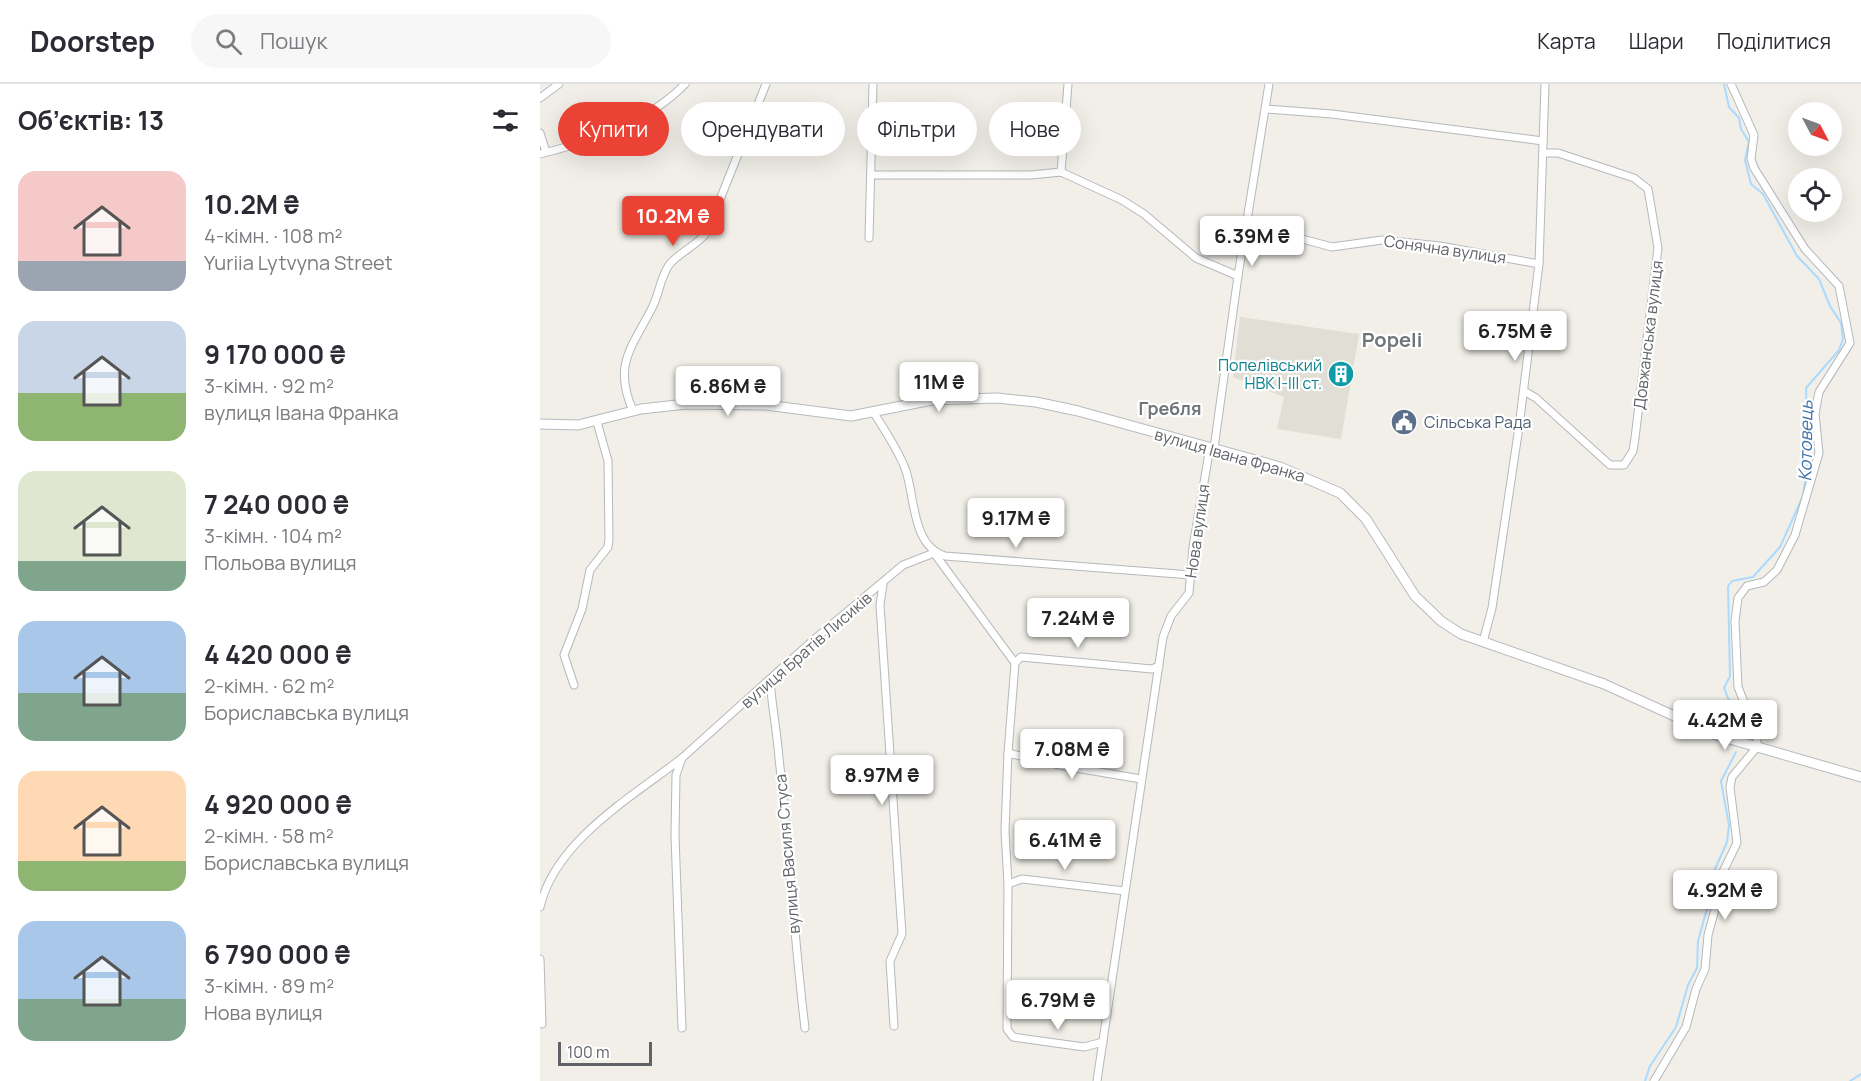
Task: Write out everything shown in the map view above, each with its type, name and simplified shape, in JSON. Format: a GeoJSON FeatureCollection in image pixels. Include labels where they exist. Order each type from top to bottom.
{"type":"FeatureCollection","features":[{"type":"Feature","properties":{"kind":"main road","name":"вулиця Івана Франка"},"geometry":{"type":"LineString","coordinates":[[540,424],[560,426],[597,422],[633,411],[686,404],[743,404],[851,416],[932,400],[976,398],[1013,399],[1078,411],[1308,476],[1340,493],[1366,519],[1415,596],[1441,621],[1461,634],[1604,684],[1707,731],[1861,777]]}},
{"type":"Feature","properties":{"kind":"street"},"geometry":{"type":"LineString","coordinates":[[540,98],[559,84]]}},
{"type":"Feature","properties":{"kind":"street"},"geometry":{"type":"LineString","coordinates":[[540,133],[543,153],[602,136],[652,109],[686,84]]}},
{"type":"Feature","properties":{"kind":"street"},"geometry":{"type":"LineString","coordinates":[[633,411],[623,389],[622,375],[636,332],[652,308],[669,265],[701,241],[707,232],[766,84]]}},
{"type":"Feature","properties":{"kind":"street"},"geometry":{"type":"LineString","coordinates":[[869,238],[873,84]]}},
{"type":"Feature","properties":{"kind":"street"},"geometry":{"type":"LineString","coordinates":[[1062,172],[1068,84]]}},
{"type":"Feature","properties":{"kind":"street"},"geometry":{"type":"LineString","coordinates":[[1212,447],[1269,84]]}},
{"type":"Feature","properties":{"kind":"street"},"geometry":{"type":"LineString","coordinates":[[1483,642],[1492,608],[1524,391],[1539,264],[1545,84]]}},
{"type":"Feature","properties":{"kind":"street"},"geometry":{"type":"LineString","coordinates":[[1654,1081],[1686,1028],[1696,989],[1705,969],[1708,935],[1717,902],[1720,878],[1737,843],[1730,787],[1732,777],[1757,747],[1756,735],[1738,687],[1735,621],[1738,598],[1747,586],[1764,582],[1777,570],[1795,535],[1818,461],[1815,414],[1818,392],[1850,343],[1839,286],[1805,249],[1754,168],[1751,159],[1754,135],[1731,84]]}},
{"type":"Feature","properties":{"kind":"street"},"geometry":{"type":"LineString","coordinates":[[1266,109],[1332,114],[1543,141]]}},
{"type":"Feature","properties":{"kind":"street","name":"Довжанська вулиця"},"geometry":{"type":"LineString","coordinates":[[1524,391],[1536,398],[1610,465],[1624,465],[1628,460],[1635,438],[1658,248],[1648,189],[1634,178],[1558,153],[1543,153]]}},
{"type":"Feature","properties":{"kind":"street"},"geometry":{"type":"LineString","coordinates":[[871,175],[1031,175],[1062,172],[1122,200],[1144,214],[1196,258],[1238,276]]}},
{"type":"Feature","properties":{"kind":"street","name":"Сонячна вулиця"},"geometry":{"type":"LineString","coordinates":[[1246,224],[1332,247],[1382,240],[1440,246],[1539,264]]}},
{"type":"Feature","properties":{"kind":"street"},"geometry":{"type":"LineString","coordinates":[[874,413],[906,472],[921,530],[934,553],[1016,658],[1008,753],[1005,831],[1008,884],[1008,1029],[1013,1036],[1084,1047],[1103,1042]]}},
{"type":"Feature","properties":{"kind":"street"},"geometry":{"type":"LineString","coordinates":[[574,685],[564,655],[582,609],[590,570],[608,547],[609,540],[608,460],[597,422]]}},
{"type":"Feature","properties":{"kind":"street","name":"Нова вулиця"},"geometry":{"type":"LineString","coordinates":[[1097,1081],[1166,626],[1189,593],[1212,447]]}},
{"type":"Feature","properties":{"kind":"street"},"geometry":{"type":"LineString","coordinates":[[934,553],[945,556],[1191,575]]}},
{"type":"Feature","properties":{"kind":"street","name":"вулиця Братів Лисиків"},"geometry":{"type":"LineString","coordinates":[[540,908],[546,888],[585,833],[682,758],[810,643],[903,565],[934,553]]}},
{"type":"Feature","properties":{"kind":"street"},"geometry":{"type":"LineString","coordinates":[[883,584],[880,605],[902,934],[890,962],[894,1026]]}},
{"type":"Feature","properties":{"kind":"street"},"geometry":{"type":"LineString","coordinates":[[1016,658],[1152,669],[1159,666]]}},
{"type":"Feature","properties":{"kind":"street","name":"вулиця Василя Стуса"},"geometry":{"type":"LineString","coordinates":[[770,680],[805,1028]]}},
{"type":"Feature","properties":{"kind":"street"},"geometry":{"type":"LineString","coordinates":[[1008,753],[1064,766],[1141,779]]}},
{"type":"Feature","properties":{"kind":"street"},"geometry":{"type":"LineString","coordinates":[[682,758],[676,775],[675,826],[682,1028]]}},
{"type":"Feature","properties":{"kind":"street"},"geometry":{"type":"LineString","coordinates":[[1008,884],[1022,879],[1125,891]]}},
{"type":"Feature","properties":{"kind":"street"},"geometry":{"type":"LineString","coordinates":[[540,959],[542,1024]]}},
{"type":"Feature","properties":{"kind":"shaded area"},"geometry":{"type":"Polygon","coordinates":[[[1240,317],[1359,334],[1341,439],[1277,429],[1284,397],[1233,377],[1240,317]]]}},
{"type":"Feature","properties":{"kind":"waterway","name":"Котовець"},"geometry":{"type":"LineString","coordinates":[[1724,84],[1729,107],[1739,118],[1741,129],[1749,142],[1745,160],[1751,184],[1763,194],[1797,256],[1819,279],[1830,306],[1841,323],[1843,339],[1839,350],[1806,388],[1808,461],[1803,496],[1780,547],[1753,577],[1732,581],[1728,586],[1730,676],[1724,688],[1743,736]]}},
{"type":"Feature","properties":{"kind":"waterway","name":"Котовець"},"geometry":{"type":"LineString","coordinates":[[1645,1081],[1650,1066],[1676,1027],[1688,985],[1697,968],[1698,941],[1708,905],[1708,885],[1727,842],[1729,825],[1721,781],[1736,752]]}},
{"type":"Feature","properties":{"kind":"waterway"},"geometry":{"type":"LineString","coordinates":[[1850,1081],[1861,1074]]}},
{"type":"Feature","properties":{"kind":"place","name":"Попелівський НВК І-ІІІ ст."},"geometry":{"type":"Point","coordinates":[1341,374]}},
{"type":"Feature","properties":{"kind":"place","name":"Сільська Рада"},"geometry":{"type":"Point","coordinates":[1404,422]}},
{"type":"Feature","properties":{"kind":"district","name":"Popeli"},"geometry":{"type":"Point","coordinates":[1392,339]}},
{"type":"Feature","properties":{"kind":"district","name":"Гребля"},"geometry":{"type":"Point","coordinates":[1170,408]}}]}
